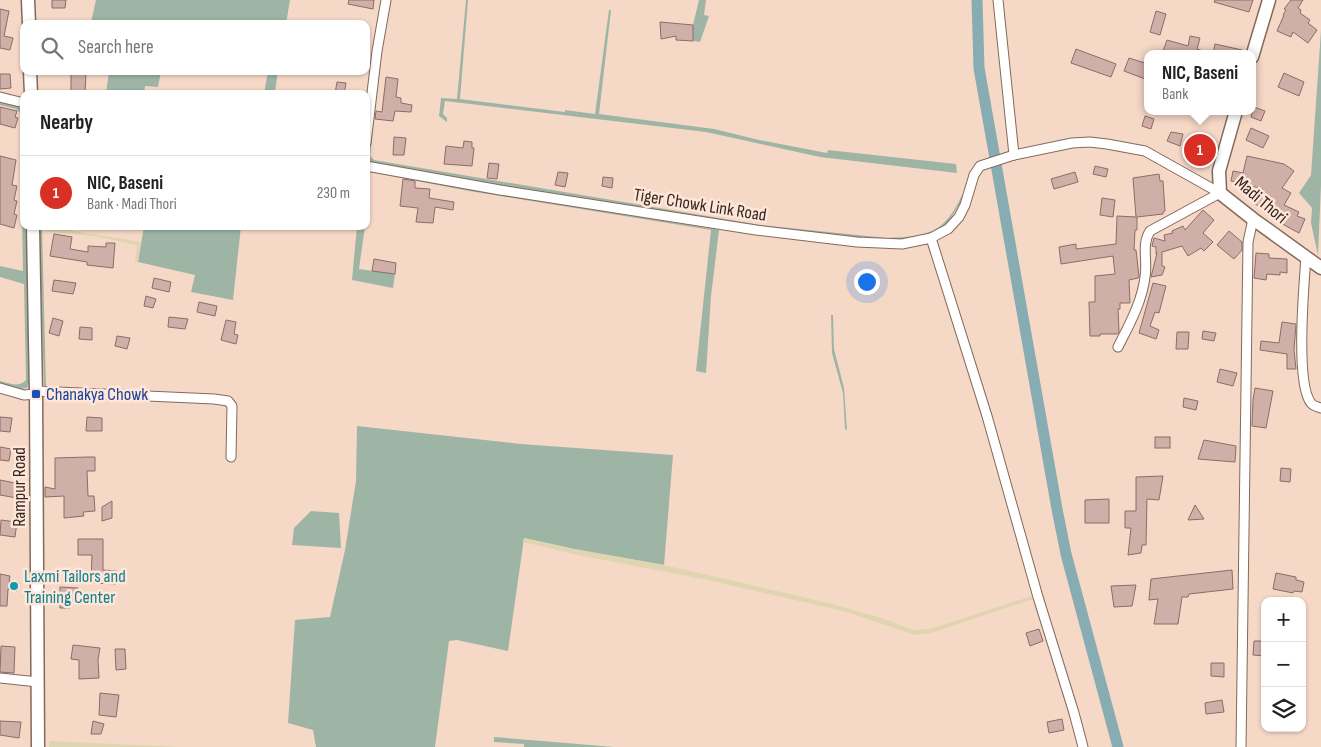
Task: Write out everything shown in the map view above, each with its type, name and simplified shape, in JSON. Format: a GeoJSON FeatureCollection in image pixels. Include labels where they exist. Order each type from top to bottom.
{"type":"FeatureCollection","features":[{"type":"Feature","properties":{"kind":"main road"},"geometry":{"type":"LineString","coordinates":[[28,0],[29,20]]}},
{"type":"Feature","properties":{"kind":"main road"},"geometry":{"type":"LineString","coordinates":[[1254,50],[1269,0]]}},
{"type":"Feature","properties":{"kind":"main road"},"geometry":{"type":"LineString","coordinates":[[30,75],[31,90]]}},
{"type":"Feature","properties":{"kind":"main road","name":"Madi Thori"},"geometry":{"type":"LineString","coordinates":[[1235,115],[1219,171],[1220,193],[1321,268]]}},
{"type":"Feature","properties":{"kind":"main road","name":"Rampur Road"},"geometry":{"type":"LineString","coordinates":[[33,230],[38,747]]}},
{"type":"Feature","properties":{"kind":"street"},"geometry":{"type":"LineString","coordinates":[[370,110],[377,51],[386,0]]}},
{"type":"Feature","properties":{"kind":"street"},"geometry":{"type":"LineString","coordinates":[[998,0],[1014,155],[1072,143],[1090,142],[1132,148],[1155,156],[1220,193]]}},
{"type":"Feature","properties":{"kind":"street"},"geometry":{"type":"LineString","coordinates":[[0,97],[20,102]]}},
{"type":"Feature","properties":{"kind":"street","name":"Tiger Chowk Link Road"},"geometry":{"type":"LineString","coordinates":[[370,167],[509,191],[816,238],[902,244],[932,238],[948,229],[959,217],[965,205],[976,170],[980,166],[1014,155]]}},
{"type":"Feature","properties":{"kind":"street"},"geometry":{"type":"LineString","coordinates":[[1118,347],[1142,292],[1146,276],[1144,245],[1146,237],[1150,231],[1220,193]]}},
{"type":"Feature","properties":{"kind":"street"},"geometry":{"type":"LineString","coordinates":[[1241,747],[1248,252],[1253,219]]}},
{"type":"Feature","properties":{"kind":"street"},"geometry":{"type":"LineString","coordinates":[[932,238],[987,416],[1083,747]]}},
{"type":"Feature","properties":{"kind":"street"},"geometry":{"type":"LineString","coordinates":[[1306,258],[1302,317],[1303,377],[1308,397],[1312,404],[1321,408]]}},
{"type":"Feature","properties":{"kind":"street"},"geometry":{"type":"LineString","coordinates":[[0,388],[24,395],[36,393],[228,401],[232,406],[231,457]]}},
{"type":"Feature","properties":{"kind":"street"},"geometry":{"type":"LineString","coordinates":[[0,678],[38,682]]}},
{"type":"Feature","properties":{"kind":"green space"},"geometry":{"type":"Polygon","coordinates":[[[96,0],[290,0],[287,20],[91,20],[96,0]]]}},
{"type":"Feature","properties":{"kind":"green space"},"geometry":{"type":"Polygon","coordinates":[[[466,0],[468,0],[460,99],[595,114],[609,10],[611,10],[599,114],[714,129],[827,153],[828,150],[956,164],[957,173],[820,157],[706,132],[445,101],[443,114],[447,118],[447,122],[439,116],[441,98],[457,99],[466,0]]]}},
{"type":"Feature","properties":{"kind":"green space"},"geometry":{"type":"Polygon","coordinates":[[[699,0],[706,0],[704,15],[709,16],[700,42],[693,41],[693,25],[699,0]]]}},
{"type":"Feature","properties":{"kind":"green space"},"geometry":{"type":"Polygon","coordinates":[[[1321,30],[1321,185],[1318,255],[1311,223],[1312,208],[1299,193],[1311,175],[1321,30]]]}},
{"type":"Feature","properties":{"kind":"green space"},"geometry":{"type":"Polygon","coordinates":[[[380,64],[370,156],[370,131],[380,64]]]}},
{"type":"Feature","properties":{"kind":"green space"},"geometry":{"type":"Polygon","coordinates":[[[108,75],[160,75],[158,87],[145,86],[144,90],[107,90],[108,75]]]}},
{"type":"Feature","properties":{"kind":"green space"},"geometry":{"type":"Polygon","coordinates":[[[267,75],[277,75],[275,90],[265,90],[267,75]]]}},
{"type":"Feature","properties":{"kind":"green space"},"geometry":{"type":"Polygon","coordinates":[[[0,101],[20,106],[20,113],[16,109],[0,105],[0,101]]]}},
{"type":"Feature","properties":{"kind":"green space"},"geometry":{"type":"Polygon","coordinates":[[[370,156],[374,160],[760,225],[887,238],[913,236],[933,230],[948,218],[962,195],[965,195],[949,221],[938,231],[924,237],[891,241],[773,229],[483,183],[370,162],[370,156]]]}},
{"type":"Feature","properties":{"kind":"green space"},"geometry":{"type":"Polygon","coordinates":[[[370,170],[469,189],[719,230],[711,296],[706,373],[696,371],[711,230],[469,191],[370,172],[370,170]]]}},
{"type":"Feature","properties":{"kind":"green space"},"geometry":{"type":"Polygon","coordinates":[[[22,230],[28,230],[30,382],[27,388],[19,389],[0,385],[0,381],[20,384],[26,380],[24,284],[0,277],[0,266],[23,271],[22,230]]]}},
{"type":"Feature","properties":{"kind":"green space"},"geometry":{"type":"Polygon","coordinates":[[[39,230],[42,230],[46,387],[44,385],[39,230]]]}},
{"type":"Feature","properties":{"kind":"green space"},"geometry":{"type":"Polygon","coordinates":[[[143,230],[241,230],[233,300],[191,292],[195,275],[138,262],[143,230]]]}},
{"type":"Feature","properties":{"kind":"green space"},"geometry":{"type":"Polygon","coordinates":[[[357,230],[364,230],[359,269],[395,274],[393,288],[352,280],[357,230]]]}},
{"type":"Feature","properties":{"kind":"green space"},"geometry":{"type":"Polygon","coordinates":[[[831,315],[833,315],[834,349],[844,388],[847,430],[845,429],[843,393],[832,353],[831,315]]]}},
{"type":"Feature","properties":{"kind":"green space"},"geometry":{"type":"Polygon","coordinates":[[[357,426],[521,444],[673,455],[664,565],[524,538],[508,651],[457,640],[449,641],[435,747],[316,747],[313,730],[288,723],[295,620],[330,617],[345,550],[356,481],[357,426]]]}},
{"type":"Feature","properties":{"kind":"green space"},"geometry":{"type":"Polygon","coordinates":[[[311,511],[339,513],[341,548],[292,545],[294,528],[311,511]]]}},
{"type":"Feature","properties":{"kind":"green space"},"geometry":{"type":"Polygon","coordinates":[[[494,737],[614,747],[524,747],[524,744],[494,742],[494,737]]]}},
{"type":"Feature","properties":{"kind":"sand"},"geometry":{"type":"Polygon","coordinates":[[[67,230],[141,242],[138,262],[135,261],[137,245],[94,236],[42,231],[67,230]]]}},
{"type":"Feature","properties":{"kind":"sand"},"geometry":{"type":"Polygon","coordinates":[[[524,538],[664,565],[832,604],[885,619],[912,630],[930,629],[1035,595],[1036,598],[931,633],[915,635],[847,612],[708,580],[573,554],[523,542],[524,538]]]}},
{"type":"Feature","properties":{"kind":"sand"},"geometry":{"type":"Polygon","coordinates":[[[49,741],[180,747],[49,747],[49,741]]]}},
{"type":"Feature","properties":{"kind":"building"},"geometry":{"type":"Polygon","coordinates":[[[52,0],[66,0],[65,8],[52,8],[52,0]]]}},
{"type":"Feature","properties":{"kind":"building"},"geometry":{"type":"Polygon","coordinates":[[[349,0],[374,0],[373,9],[348,4],[349,0]]]}},
{"type":"Feature","properties":{"kind":"building"},"geometry":{"type":"Polygon","coordinates":[[[1215,0],[1253,0],[1249,12],[1214,2],[1215,0]]]}},
{"type":"Feature","properties":{"kind":"building"},"geometry":{"type":"Polygon","coordinates":[[[1291,0],[1303,0],[1298,8],[1301,10],[1300,13],[1310,20],[1308,23],[1317,30],[1308,43],[1293,32],[1291,37],[1277,31],[1286,10],[1284,9],[1291,0]]]}},
{"type":"Feature","properties":{"kind":"building"},"geometry":{"type":"Polygon","coordinates":[[[0,9],[9,11],[4,36],[13,38],[10,50],[0,48],[0,9]]]}},
{"type":"Feature","properties":{"kind":"building"},"geometry":{"type":"Polygon","coordinates":[[[1156,11],[1166,14],[1160,35],[1150,32],[1156,11]]]}},
{"type":"Feature","properties":{"kind":"building"},"geometry":{"type":"Polygon","coordinates":[[[660,22],[693,25],[693,41],[676,40],[676,36],[661,39],[660,22]]]}},
{"type":"Feature","properties":{"kind":"building"},"geometry":{"type":"Polygon","coordinates":[[[1190,36],[1200,38],[1197,49],[1200,50],[1163,50],[1167,40],[1188,46],[1190,36]]]}},
{"type":"Feature","properties":{"kind":"building"},"geometry":{"type":"Polygon","coordinates":[[[1215,44],[1242,50],[1214,50],[1215,44]]]}},
{"type":"Feature","properties":{"kind":"building"},"geometry":{"type":"Polygon","coordinates":[[[1076,49],[1116,64],[1111,77],[1071,63],[1076,49]]]}},
{"type":"Feature","properties":{"kind":"building"},"geometry":{"type":"Polygon","coordinates":[[[1129,58],[1144,63],[1144,78],[1124,71],[1129,58]]]}},
{"type":"Feature","properties":{"kind":"building"},"geometry":{"type":"Polygon","coordinates":[[[1284,73],[1304,82],[1299,96],[1278,87],[1284,73]]]}},
{"type":"Feature","properties":{"kind":"building"},"geometry":{"type":"Polygon","coordinates":[[[0,74],[10,74],[11,88],[0,89],[0,74]]]}},
{"type":"Feature","properties":{"kind":"building"},"geometry":{"type":"Polygon","coordinates":[[[71,75],[86,75],[85,90],[71,90],[71,75]]]}},
{"type":"Feature","properties":{"kind":"building"},"geometry":{"type":"Polygon","coordinates":[[[386,77],[398,79],[396,97],[401,98],[401,103],[412,105],[411,112],[395,111],[393,121],[375,119],[376,111],[382,112],[386,77]]]}},
{"type":"Feature","properties":{"kind":"building"},"geometry":{"type":"Polygon","coordinates":[[[337,82],[346,83],[345,90],[336,90],[337,82]]]}},
{"type":"Feature","properties":{"kind":"building"},"geometry":{"type":"Polygon","coordinates":[[[0,107],[17,111],[15,117],[18,118],[15,128],[0,124],[0,107]]]}},
{"type":"Feature","properties":{"kind":"building"},"geometry":{"type":"Polygon","coordinates":[[[1256,108],[1265,111],[1261,121],[1251,117],[1252,115],[1256,115],[1256,108]]]}},
{"type":"Feature","properties":{"kind":"building"},"geometry":{"type":"Polygon","coordinates":[[[1145,116],[1154,119],[1151,129],[1142,126],[1145,116]]]}},
{"type":"Feature","properties":{"kind":"building"},"geometry":{"type":"Polygon","coordinates":[[[1251,128],[1269,136],[1263,148],[1246,140],[1251,128]]]}},
{"type":"Feature","properties":{"kind":"building"},"geometry":{"type":"Polygon","coordinates":[[[1171,132],[1183,134],[1180,146],[1167,141],[1171,132]]]}},
{"type":"Feature","properties":{"kind":"building"},"geometry":{"type":"Polygon","coordinates":[[[394,137],[406,138],[404,155],[393,155],[394,137]]]}},
{"type":"Feature","properties":{"kind":"building"},"geometry":{"type":"Polygon","coordinates":[[[464,141],[472,142],[472,148],[474,148],[472,166],[444,164],[446,146],[463,148],[464,141]]]}},
{"type":"Feature","properties":{"kind":"building"},"geometry":{"type":"Polygon","coordinates":[[[1192,143],[1202,145],[1200,159],[1189,157],[1192,143]]]}},
{"type":"Feature","properties":{"kind":"building"},"geometry":{"type":"Polygon","coordinates":[[[0,156],[16,160],[12,185],[17,186],[14,200],[17,201],[14,214],[17,215],[14,228],[0,224],[0,156]]]}},
{"type":"Feature","properties":{"kind":"building"},"geometry":{"type":"Polygon","coordinates":[[[1247,156],[1284,164],[1294,171],[1282,188],[1291,193],[1284,205],[1299,212],[1297,216],[1305,219],[1299,233],[1271,218],[1273,214],[1255,204],[1263,189],[1231,181],[1233,171],[1243,173],[1247,156]]]}},
{"type":"Feature","properties":{"kind":"building"},"geometry":{"type":"Polygon","coordinates":[[[489,163],[499,164],[497,179],[487,178],[489,163]]]}},
{"type":"Feature","properties":{"kind":"building"},"geometry":{"type":"Polygon","coordinates":[[[1095,166],[1108,169],[1106,177],[1093,174],[1095,166]]]}},
{"type":"Feature","properties":{"kind":"building"},"geometry":{"type":"Polygon","coordinates":[[[558,172],[568,173],[565,187],[555,185],[558,172]]]}},
{"type":"Feature","properties":{"kind":"building"},"geometry":{"type":"Polygon","coordinates":[[[1075,172],[1078,182],[1054,189],[1051,179],[1075,172]]]}},
{"type":"Feature","properties":{"kind":"building"},"geometry":{"type":"Polygon","coordinates":[[[1159,174],[1160,181],[1163,181],[1165,211],[1163,214],[1137,217],[1134,250],[1136,250],[1139,276],[1129,280],[1130,303],[1120,303],[1120,309],[1118,309],[1119,332],[1117,334],[1090,336],[1089,302],[1095,302],[1095,276],[1115,274],[1113,256],[1061,264],[1059,247],[1076,244],[1076,249],[1116,244],[1117,216],[1136,217],[1133,178],[1159,174]]]}},
{"type":"Feature","properties":{"kind":"building"},"geometry":{"type":"Polygon","coordinates":[[[603,177],[613,178],[612,188],[602,186],[603,177]]]}},
{"type":"Feature","properties":{"kind":"building"},"geometry":{"type":"Polygon","coordinates":[[[403,179],[415,181],[415,188],[430,189],[429,198],[454,202],[453,210],[435,207],[433,223],[416,222],[418,208],[400,206],[403,179]]]}},
{"type":"Feature","properties":{"kind":"building"},"geometry":{"type":"Polygon","coordinates":[[[1102,198],[1115,200],[1113,217],[1100,215],[1102,198]]]}},
{"type":"Feature","properties":{"kind":"building"},"geometry":{"type":"Polygon","coordinates":[[[1203,210],[1214,220],[1203,233],[1213,242],[1204,251],[1201,248],[1188,256],[1182,246],[1162,252],[1162,266],[1165,267],[1162,275],[1151,277],[1157,253],[1156,247],[1152,246],[1154,238],[1165,241],[1164,235],[1173,233],[1172,231],[1183,226],[1185,230],[1203,210]]]}},
{"type":"Feature","properties":{"kind":"building"},"geometry":{"type":"Polygon","coordinates":[[[1229,231],[1242,242],[1242,250],[1234,259],[1217,245],[1229,231]]]}},
{"type":"Feature","properties":{"kind":"building"},"geometry":{"type":"Polygon","coordinates":[[[54,234],[72,237],[70,249],[88,252],[88,246],[106,247],[106,243],[115,243],[113,268],[87,265],[87,262],[50,256],[54,234]]]}},
{"type":"Feature","properties":{"kind":"building"},"geometry":{"type":"Polygon","coordinates":[[[1256,253],[1269,254],[1269,258],[1287,259],[1287,273],[1280,272],[1280,275],[1267,274],[1266,280],[1254,278],[1256,253]]]}},
{"type":"Feature","properties":{"kind":"building"},"geometry":{"type":"Polygon","coordinates":[[[374,259],[396,263],[395,274],[372,271],[374,259]]]}},
{"type":"Feature","properties":{"kind":"building"},"geometry":{"type":"Polygon","coordinates":[[[154,278],[171,282],[169,292],[152,288],[154,278]]]}},
{"type":"Feature","properties":{"kind":"building"},"geometry":{"type":"Polygon","coordinates":[[[54,280],[76,283],[73,294],[52,291],[54,280]]]}},
{"type":"Feature","properties":{"kind":"building"},"geometry":{"type":"Polygon","coordinates":[[[1153,283],[1166,286],[1159,313],[1155,312],[1150,326],[1159,330],[1156,339],[1139,333],[1153,283]]]}},
{"type":"Feature","properties":{"kind":"building"},"geometry":{"type":"Polygon","coordinates":[[[146,296],[156,299],[153,308],[144,306],[146,296]]]}},
{"type":"Feature","properties":{"kind":"building"},"geometry":{"type":"Polygon","coordinates":[[[199,302],[217,306],[215,316],[197,312],[199,302]]]}},
{"type":"Feature","properties":{"kind":"building"},"geometry":{"type":"Polygon","coordinates":[[[169,317],[188,319],[185,329],[168,327],[169,317]]]}},
{"type":"Feature","properties":{"kind":"building"},"geometry":{"type":"Polygon","coordinates":[[[53,318],[63,321],[59,336],[49,333],[53,318]]]}},
{"type":"Feature","properties":{"kind":"building"},"geometry":{"type":"Polygon","coordinates":[[[226,320],[236,322],[234,334],[238,335],[236,344],[221,340],[226,320]]]}},
{"type":"Feature","properties":{"kind":"building"},"geometry":{"type":"Polygon","coordinates":[[[1282,322],[1296,324],[1294,350],[1296,369],[1287,369],[1287,354],[1260,350],[1261,341],[1279,343],[1282,322]]]}},
{"type":"Feature","properties":{"kind":"building"},"geometry":{"type":"Polygon","coordinates":[[[80,327],[92,328],[92,340],[79,339],[80,327]]]}},
{"type":"Feature","properties":{"kind":"building"},"geometry":{"type":"Polygon","coordinates":[[[1203,331],[1216,333],[1214,341],[1202,339],[1203,331]]]}},
{"type":"Feature","properties":{"kind":"building"},"geometry":{"type":"Polygon","coordinates":[[[1177,332],[1189,332],[1188,349],[1176,349],[1177,332]]]}},
{"type":"Feature","properties":{"kind":"building"},"geometry":{"type":"Polygon","coordinates":[[[117,336],[130,338],[127,349],[115,346],[117,336]]]}},
{"type":"Feature","properties":{"kind":"building"},"geometry":{"type":"Polygon","coordinates":[[[1220,369],[1237,373],[1233,386],[1217,382],[1220,369]]]}},
{"type":"Feature","properties":{"kind":"building"},"geometry":{"type":"Polygon","coordinates":[[[1255,388],[1273,391],[1266,428],[1252,426],[1255,388]]]}},
{"type":"Feature","properties":{"kind":"building"},"geometry":{"type":"Polygon","coordinates":[[[1184,398],[1198,401],[1196,410],[1183,407],[1184,398]]]}},
{"type":"Feature","properties":{"kind":"building"},"geometry":{"type":"Polygon","coordinates":[[[0,417],[12,418],[10,432],[0,431],[0,417]]]}},
{"type":"Feature","properties":{"kind":"building"},"geometry":{"type":"Polygon","coordinates":[[[87,417],[102,418],[102,431],[86,431],[87,417]]]}},
{"type":"Feature","properties":{"kind":"building"},"geometry":{"type":"Polygon","coordinates":[[[1155,437],[1170,437],[1170,448],[1155,448],[1155,437]]]}},
{"type":"Feature","properties":{"kind":"building"},"geometry":{"type":"Polygon","coordinates":[[[1204,440],[1236,446],[1235,462],[1198,459],[1204,440]]]}},
{"type":"Feature","properties":{"kind":"building"},"geometry":{"type":"Polygon","coordinates":[[[0,447],[11,449],[9,461],[0,460],[0,447]]]}},
{"type":"Feature","properties":{"kind":"building"},"geometry":{"type":"Polygon","coordinates":[[[95,457],[95,471],[87,471],[88,496],[94,496],[95,511],[83,512],[84,516],[64,518],[64,496],[45,497],[45,487],[55,489],[55,458],[95,457]]]}},
{"type":"Feature","properties":{"kind":"building"},"geometry":{"type":"Polygon","coordinates":[[[1281,468],[1291,469],[1290,482],[1280,481],[1281,468]]]}},
{"type":"Feature","properties":{"kind":"building"},"geometry":{"type":"Polygon","coordinates":[[[1163,476],[1159,500],[1147,499],[1146,545],[1142,545],[1141,553],[1128,555],[1131,528],[1125,528],[1125,511],[1136,511],[1136,477],[1163,476]]]}},
{"type":"Feature","properties":{"kind":"building"},"geometry":{"type":"Polygon","coordinates":[[[0,480],[20,484],[17,498],[0,495],[0,480]]]}},
{"type":"Feature","properties":{"kind":"building"},"geometry":{"type":"Polygon","coordinates":[[[1109,499],[1109,523],[1085,523],[1085,500],[1109,499]]]}},
{"type":"Feature","properties":{"kind":"building"},"geometry":{"type":"Polygon","coordinates":[[[112,501],[112,518],[102,521],[102,507],[112,501]]]}},
{"type":"Feature","properties":{"kind":"building"},"geometry":{"type":"Polygon","coordinates":[[[1195,505],[1204,519],[1188,520],[1195,505]]]}},
{"type":"Feature","properties":{"kind":"building"},"geometry":{"type":"Polygon","coordinates":[[[1,520],[17,522],[15,537],[0,535],[1,520]]]}},
{"type":"Feature","properties":{"kind":"building"},"geometry":{"type":"Polygon","coordinates":[[[78,539],[103,539],[103,570],[117,571],[116,584],[91,583],[92,555],[78,555],[78,539]]]}},
{"type":"Feature","properties":{"kind":"building"},"geometry":{"type":"Polygon","coordinates":[[[1232,570],[1233,589],[1189,594],[1188,597],[1182,597],[1178,624],[1154,624],[1158,599],[1149,600],[1151,579],[1232,570]]]}},
{"type":"Feature","properties":{"kind":"building"},"geometry":{"type":"Polygon","coordinates":[[[1276,573],[1296,577],[1296,580],[1304,582],[1302,592],[1294,591],[1293,593],[1273,589],[1276,573]]]}},
{"type":"Feature","properties":{"kind":"building"},"geometry":{"type":"Polygon","coordinates":[[[0,574],[10,576],[9,581],[19,583],[17,591],[8,589],[7,606],[0,606],[0,574]]]}},
{"type":"Feature","properties":{"kind":"building"},"geometry":{"type":"Polygon","coordinates":[[[1136,585],[1132,606],[1114,607],[1111,586],[1136,585]]]}},
{"type":"Feature","properties":{"kind":"building"},"geometry":{"type":"Polygon","coordinates":[[[60,587],[78,588],[78,600],[72,600],[70,608],[60,608],[60,587]]]}},
{"type":"Feature","properties":{"kind":"building"},"geometry":{"type":"Polygon","coordinates":[[[1039,629],[1043,641],[1030,646],[1026,633],[1039,629]]]}},
{"type":"Feature","properties":{"kind":"building"},"geometry":{"type":"Polygon","coordinates":[[[1254,641],[1261,641],[1261,656],[1253,655],[1254,641]]]}},
{"type":"Feature","properties":{"kind":"building"},"geometry":{"type":"Polygon","coordinates":[[[73,645],[100,648],[98,660],[99,678],[79,679],[79,660],[71,659],[73,645]]]}},
{"type":"Feature","properties":{"kind":"building"},"geometry":{"type":"Polygon","coordinates":[[[1,646],[15,647],[14,673],[0,672],[1,646]]]}},
{"type":"Feature","properties":{"kind":"building"},"geometry":{"type":"Polygon","coordinates":[[[115,649],[125,649],[126,669],[116,670],[115,649]]]}},
{"type":"Feature","properties":{"kind":"building"},"geometry":{"type":"Polygon","coordinates":[[[1211,663],[1224,663],[1224,677],[1211,676],[1211,663]]]}},
{"type":"Feature","properties":{"kind":"building"},"geometry":{"type":"Polygon","coordinates":[[[100,693],[119,695],[116,717],[99,715],[100,693]]]}},
{"type":"Feature","properties":{"kind":"building"},"geometry":{"type":"Polygon","coordinates":[[[1222,700],[1224,712],[1206,714],[1205,703],[1222,700]]]}},
{"type":"Feature","properties":{"kind":"building"},"geometry":{"type":"Polygon","coordinates":[[[1062,719],[1064,730],[1049,733],[1047,722],[1062,719]]]}},
{"type":"Feature","properties":{"kind":"building"},"geometry":{"type":"Polygon","coordinates":[[[0,721],[21,722],[19,738],[0,735],[0,721]]]}},
{"type":"Feature","properties":{"kind":"building"},"geometry":{"type":"Polygon","coordinates":[[[93,721],[104,724],[101,734],[91,734],[93,721]]]}},
{"type":"Feature","properties":{"kind":"waterway"},"geometry":{"type":"LineString","coordinates":[[977,0],[979,68],[1057,509],[1066,554],[1118,747]]}},
{"type":"Feature","properties":{"kind":"place","name":"NIC, Baseni"},"geometry":{"type":"Point","coordinates":[1200,150]}},
{"type":"Feature","properties":{"kind":"place","name":"Chanakya Chowk"},"geometry":{"type":"Point","coordinates":[36,394]}},
{"type":"Feature","properties":{"kind":"place","name":"Laxmi Tailors and Training Center"},"geometry":{"type":"Point","coordinates":[14,586]}}]}
